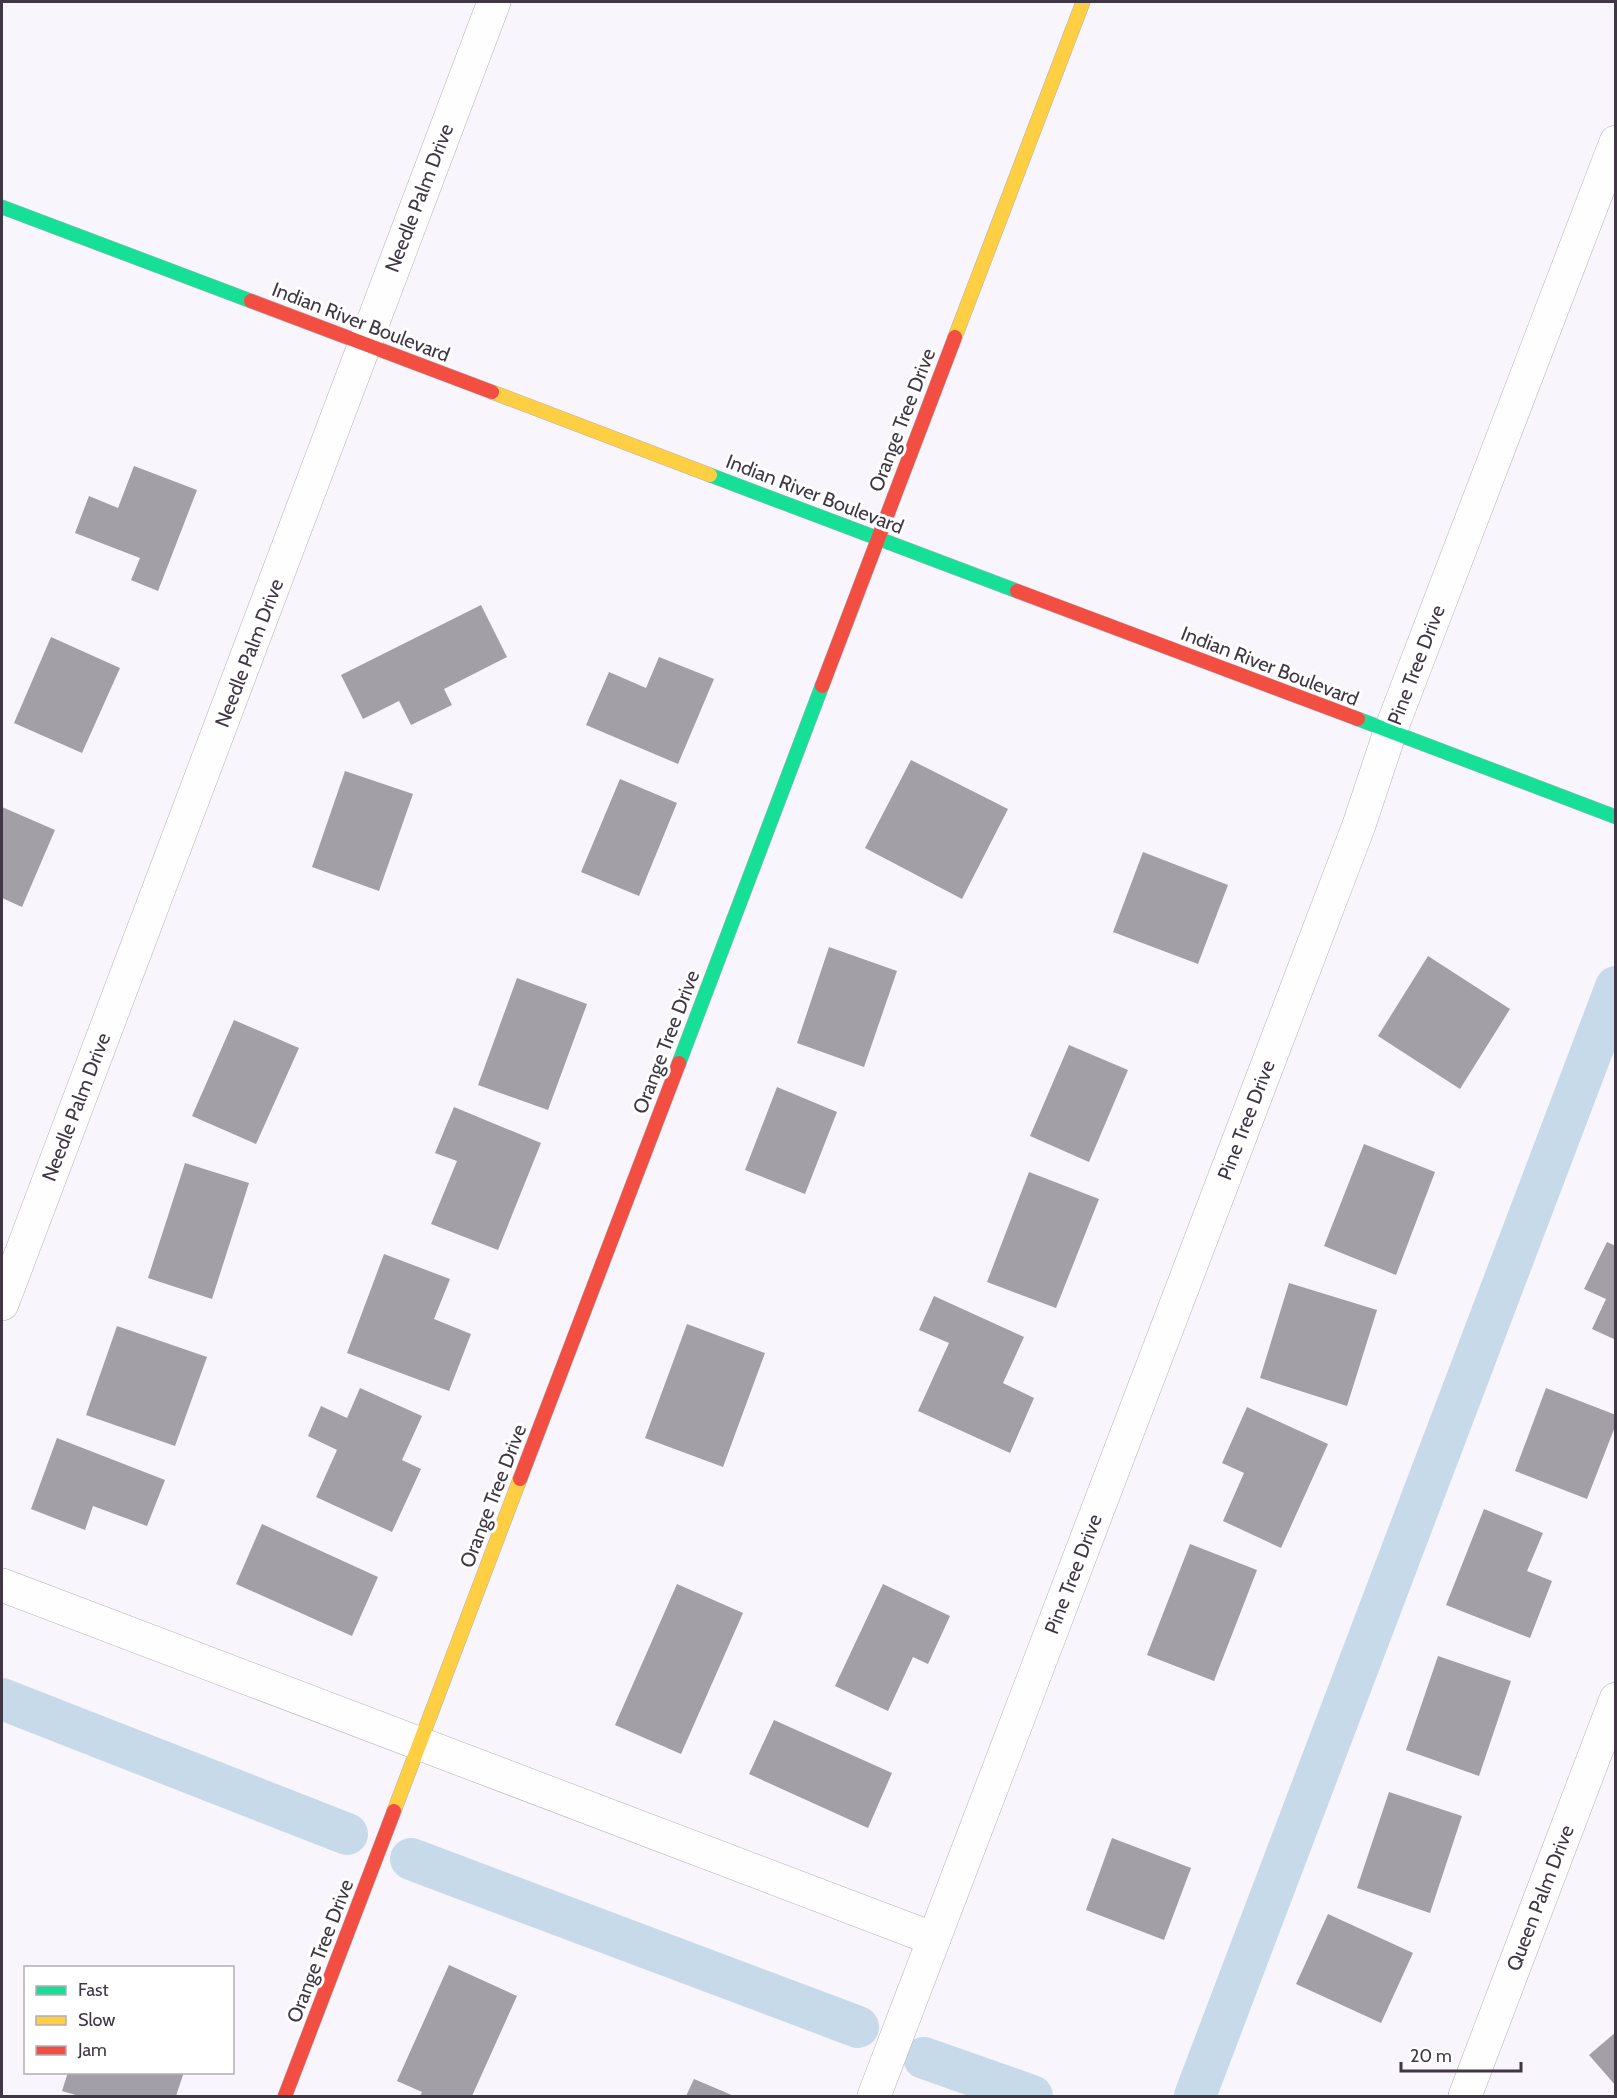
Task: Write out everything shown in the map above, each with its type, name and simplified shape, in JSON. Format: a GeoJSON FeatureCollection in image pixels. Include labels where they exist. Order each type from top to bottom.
{"type":"FeatureCollection","features":[{"type":"Feature","properties":{"kind":"street","name":"Needle Palm Drive"},"geometry":{"type":"LineString","coordinates":[[2,1304],[494,2]]}},
{"type":"Feature","properties":{"kind":"street","name":"Orange Tree Drive"},"geometry":{"type":"LineString","coordinates":[[285,2097],[1083,2]]}},
{"type":"Feature","properties":{"kind":"street","name":"Pine Tree Drive"},"geometry":{"type":"LineString","coordinates":[[874,2097],[1359,825],[1390,732],[1616,142]]}},
{"type":"Feature","properties":{"kind":"street","name":"Indian River Boulevard"},"geometry":{"type":"LineString","coordinates":[[2,207],[1616,817]]}},
{"type":"Feature","properties":{"kind":"street"},"geometry":{"type":"LineString","coordinates":[[2,1585],[934,1939]]}},
{"type":"Feature","properties":{"kind":"street","name":"Queen Palm Drive"},"geometry":{"type":"LineString","coordinates":[[1465,2097],[1616,1699]]}},
{"type":"Feature","properties":{"kind":"building"},"geometry":{"type":"Polygon","coordinates":[[[134,466],[197,490],[158,591],[131,580],[140,558],[75,533],[89,496],[118,508],[134,466]]]}},
{"type":"Feature","properties":{"kind":"building"},"geometry":{"type":"Polygon","coordinates":[[[481,605],[507,657],[444,689],[452,705],[411,725],[399,701],[363,719],[341,675],[481,605]]]}},
{"type":"Feature","properties":{"kind":"building"},"geometry":{"type":"Polygon","coordinates":[[[51,637],[120,668],[82,753],[14,723],[51,637]]]}},
{"type":"Feature","properties":{"kind":"building"},"geometry":{"type":"Polygon","coordinates":[[[659,657],[714,679],[678,764],[586,725],[609,672],[646,688],[659,657]]]}},
{"type":"Feature","properties":{"kind":"building"},"geometry":{"type":"Polygon","coordinates":[[[911,760],[1008,809],[962,899],[865,848],[911,760]]]}},
{"type":"Feature","properties":{"kind":"building"},"geometry":{"type":"Polygon","coordinates":[[[345,771],[413,794],[379,891],[312,867],[345,771]]]}},
{"type":"Feature","properties":{"kind":"building"},"geometry":{"type":"Polygon","coordinates":[[[620,779],[677,803],[639,896],[581,872],[620,779]]]}},
{"type":"Feature","properties":{"kind":"building"},"geometry":{"type":"Polygon","coordinates":[[[2,807],[55,830],[22,907],[2,898],[2,807]]]}},
{"type":"Feature","properties":{"kind":"building"},"geometry":{"type":"Polygon","coordinates":[[[1143,852],[1228,885],[1198,964],[1113,932],[1143,852]]]}},
{"type":"Feature","properties":{"kind":"building"},"geometry":{"type":"Polygon","coordinates":[[[829,947],[897,971],[864,1067],[797,1043],[829,947]]]}},
{"type":"Feature","properties":{"kind":"building"},"geometry":{"type":"Polygon","coordinates":[[[1428,956],[1510,1009],[1460,1089],[1378,1036],[1428,956]]]}},
{"type":"Feature","properties":{"kind":"building"},"geometry":{"type":"Polygon","coordinates":[[[517,978],[587,1004],[548,1110],[478,1085],[517,978]]]}},
{"type":"Feature","properties":{"kind":"building"},"geometry":{"type":"Polygon","coordinates":[[[234,1020],[299,1048],[256,1144],[192,1116],[234,1020]]]}},
{"type":"Feature","properties":{"kind":"building"},"geometry":{"type":"Polygon","coordinates":[[[1069,1045],[1128,1070],[1089,1162],[1030,1136],[1069,1045]]]}},
{"type":"Feature","properties":{"kind":"building"},"geometry":{"type":"Polygon","coordinates":[[[777,1087],[837,1112],[805,1194],[745,1170],[777,1087]]]}},
{"type":"Feature","properties":{"kind":"building"},"geometry":{"type":"Polygon","coordinates":[[[454,1107],[541,1143],[498,1250],[431,1224],[457,1161],[435,1153],[454,1107]]]}},
{"type":"Feature","properties":{"kind":"building"},"geometry":{"type":"Polygon","coordinates":[[[1364,1144],[1435,1172],[1396,1275],[1324,1246],[1364,1144]]]}},
{"type":"Feature","properties":{"kind":"building"},"geometry":{"type":"Polygon","coordinates":[[[185,1163],[249,1183],[212,1299],[148,1278],[185,1163]]]}},
{"type":"Feature","properties":{"kind":"building"},"geometry":{"type":"Polygon","coordinates":[[[1029,1172],[1099,1199],[1056,1308],[987,1282],[1029,1172]]]}},
{"type":"Feature","properties":{"kind":"building"},"geometry":{"type":"Polygon","coordinates":[[[1607,1242],[1616,1246],[1616,1340],[1592,1329],[1606,1299],[1584,1289],[1607,1242]]]}},
{"type":"Feature","properties":{"kind":"building"},"geometry":{"type":"Polygon","coordinates":[[[384,1254],[450,1279],[434,1319],[471,1334],[449,1391],[347,1353],[384,1254]]]}},
{"type":"Feature","properties":{"kind":"building"},"geometry":{"type":"Polygon","coordinates":[[[1289,1283],[1377,1310],[1347,1406],[1260,1378],[1289,1283]]]}},
{"type":"Feature","properties":{"kind":"building"},"geometry":{"type":"Polygon","coordinates":[[[934,1296],[1024,1337],[1003,1383],[1034,1398],[1010,1453],[918,1411],[949,1343],[919,1330],[934,1296]]]}},
{"type":"Feature","properties":{"kind":"building"},"geometry":{"type":"Polygon","coordinates":[[[687,1324],[765,1353],[723,1467],[645,1438],[687,1324]]]}},
{"type":"Feature","properties":{"kind":"building"},"geometry":{"type":"Polygon","coordinates":[[[117,1326],[207,1357],[175,1446],[86,1415],[117,1326]]]}},
{"type":"Feature","properties":{"kind":"building"},"geometry":{"type":"Polygon","coordinates":[[[360,1388],[422,1416],[402,1460],[421,1469],[392,1532],[316,1497],[337,1450],[308,1436],[321,1406],[347,1418],[360,1388]]]}},
{"type":"Feature","properties":{"kind":"building"},"geometry":{"type":"Polygon","coordinates":[[[1546,1388],[1616,1415],[1616,1424],[1587,1499],[1515,1471],[1546,1388]]]}},
{"type":"Feature","properties":{"kind":"building"},"geometry":{"type":"Polygon","coordinates":[[[1247,1407],[1328,1444],[1281,1548],[1223,1521],[1244,1473],[1222,1463],[1247,1407]]]}},
{"type":"Feature","properties":{"kind":"building"},"geometry":{"type":"Polygon","coordinates":[[[57,1438],[165,1480],[147,1526],[93,1506],[85,1530],[31,1509],[57,1438]]]}},
{"type":"Feature","properties":{"kind":"building"},"geometry":{"type":"Polygon","coordinates":[[[1484,1509],[1543,1533],[1527,1571],[1552,1581],[1530,1638],[1446,1605],[1484,1509]]]}},
{"type":"Feature","properties":{"kind":"building"},"geometry":{"type":"Polygon","coordinates":[[[262,1524],[378,1577],[352,1636],[236,1584],[262,1524]]]}},
{"type":"Feature","properties":{"kind":"building"},"geometry":{"type":"Polygon","coordinates":[[[1190,1544],[1257,1570],[1214,1681],[1147,1655],[1190,1544]]]}},
{"type":"Feature","properties":{"kind":"building"},"geometry":{"type":"Polygon","coordinates":[[[677,1584],[743,1613],[681,1754],[615,1725],[677,1584]]]}},
{"type":"Feature","properties":{"kind":"building"},"geometry":{"type":"Polygon","coordinates":[[[883,1584],[950,1616],[928,1664],[913,1657],[888,1711],[835,1686],[883,1584]]]}},
{"type":"Feature","properties":{"kind":"building"},"geometry":{"type":"Polygon","coordinates":[[[1438,1656],[1511,1681],[1479,1776],[1406,1750],[1438,1656]]]}},
{"type":"Feature","properties":{"kind":"building"},"geometry":{"type":"Polygon","coordinates":[[[774,1720],[892,1773],[868,1828],[749,1774],[774,1720]]]}},
{"type":"Feature","properties":{"kind":"building"},"geometry":{"type":"Polygon","coordinates":[[[1389,1792],[1462,1816],[1430,1913],[1357,1888],[1389,1792]]]}},
{"type":"Feature","properties":{"kind":"building"},"geometry":{"type":"Polygon","coordinates":[[[1112,1838],[1191,1868],[1164,1940],[1086,1910],[1112,1838]]]}},
{"type":"Feature","properties":{"kind":"building"},"geometry":{"type":"Polygon","coordinates":[[[1328,1914],[1413,1953],[1381,2023],[1296,1984],[1328,1914]]]}},
{"type":"Feature","properties":{"kind":"building"},"geometry":{"type":"Polygon","coordinates":[[[449,1965],[517,1996],[472,2096],[420,2096],[422,2092],[397,2081],[449,1965]]]}},
{"type":"Feature","properties":{"kind":"building"},"geometry":{"type":"Polygon","coordinates":[[[1616,2032],[1616,2086],[1589,2055],[1616,2032]]]}},
{"type":"Feature","properties":{"kind":"building"},"geometry":{"type":"Polygon","coordinates":[[[67,2074],[183,2074],[176,2096],[79,2096],[62,2091],[67,2074]]]}},
{"type":"Feature","properties":{"kind":"building"},"geometry":{"type":"Polygon","coordinates":[[[694,2079],[734,2096],[686,2096],[694,2079]]]}},
{"type":"Feature","properties":{"kind":"waterway"},"geometry":{"type":"LineString","coordinates":[[1195,2096],[1616,987]]}},
{"type":"Feature","properties":{"kind":"waterway"},"geometry":{"type":"LineString","coordinates":[[2,1699],[347,1834]]}},
{"type":"Feature","properties":{"kind":"waterway"},"geometry":{"type":"LineString","coordinates":[[411,1859],[858,2027]]}},
{"type":"Feature","properties":{"kind":"waterway"},"geometry":{"type":"LineString","coordinates":[[924,2058],[1032,2096]]}},
{"type":"Feature","properties":{"kind":"traffic: fast"},"geometry":{"type":"LineString","coordinates":[[2,207],[251,301]]}},
{"type":"Feature","properties":{"kind":"traffic: fast"},"geometry":{"type":"LineString","coordinates":[[710,475],[1017,591]]}},
{"type":"Feature","properties":{"kind":"traffic: fast"},"geometry":{"type":"LineString","coordinates":[[679,1063],[822,686]]}},
{"type":"Feature","properties":{"kind":"traffic: fast"},"geometry":{"type":"LineString","coordinates":[[1358,719],[1616,817]]}},
{"type":"Feature","properties":{"kind":"traffic: slow"},"geometry":{"type":"LineString","coordinates":[[955,337],[1083,2]]}},
{"type":"Feature","properties":{"kind":"traffic: slow"},"geometry":{"type":"LineString","coordinates":[[492,392],[710,475]]}},
{"type":"Feature","properties":{"kind":"traffic: slow"},"geometry":{"type":"LineString","coordinates":[[394,1811],[520,1479]]}},
{"type":"Feature","properties":{"kind":"traffic: jam"},"geometry":{"type":"LineString","coordinates":[[251,301],[492,392]]}},
{"type":"Feature","properties":{"kind":"traffic: jam"},"geometry":{"type":"LineString","coordinates":[[822,686],[955,337]]}},
{"type":"Feature","properties":{"kind":"traffic: jam"},"geometry":{"type":"LineString","coordinates":[[1017,591],[1358,719]]}},
{"type":"Feature","properties":{"kind":"traffic: jam"},"geometry":{"type":"LineString","coordinates":[[520,1479],[679,1063]]}},
{"type":"Feature","properties":{"kind":"traffic: jam"},"geometry":{"type":"LineString","coordinates":[[285,2096],[394,1811]]}}]}
